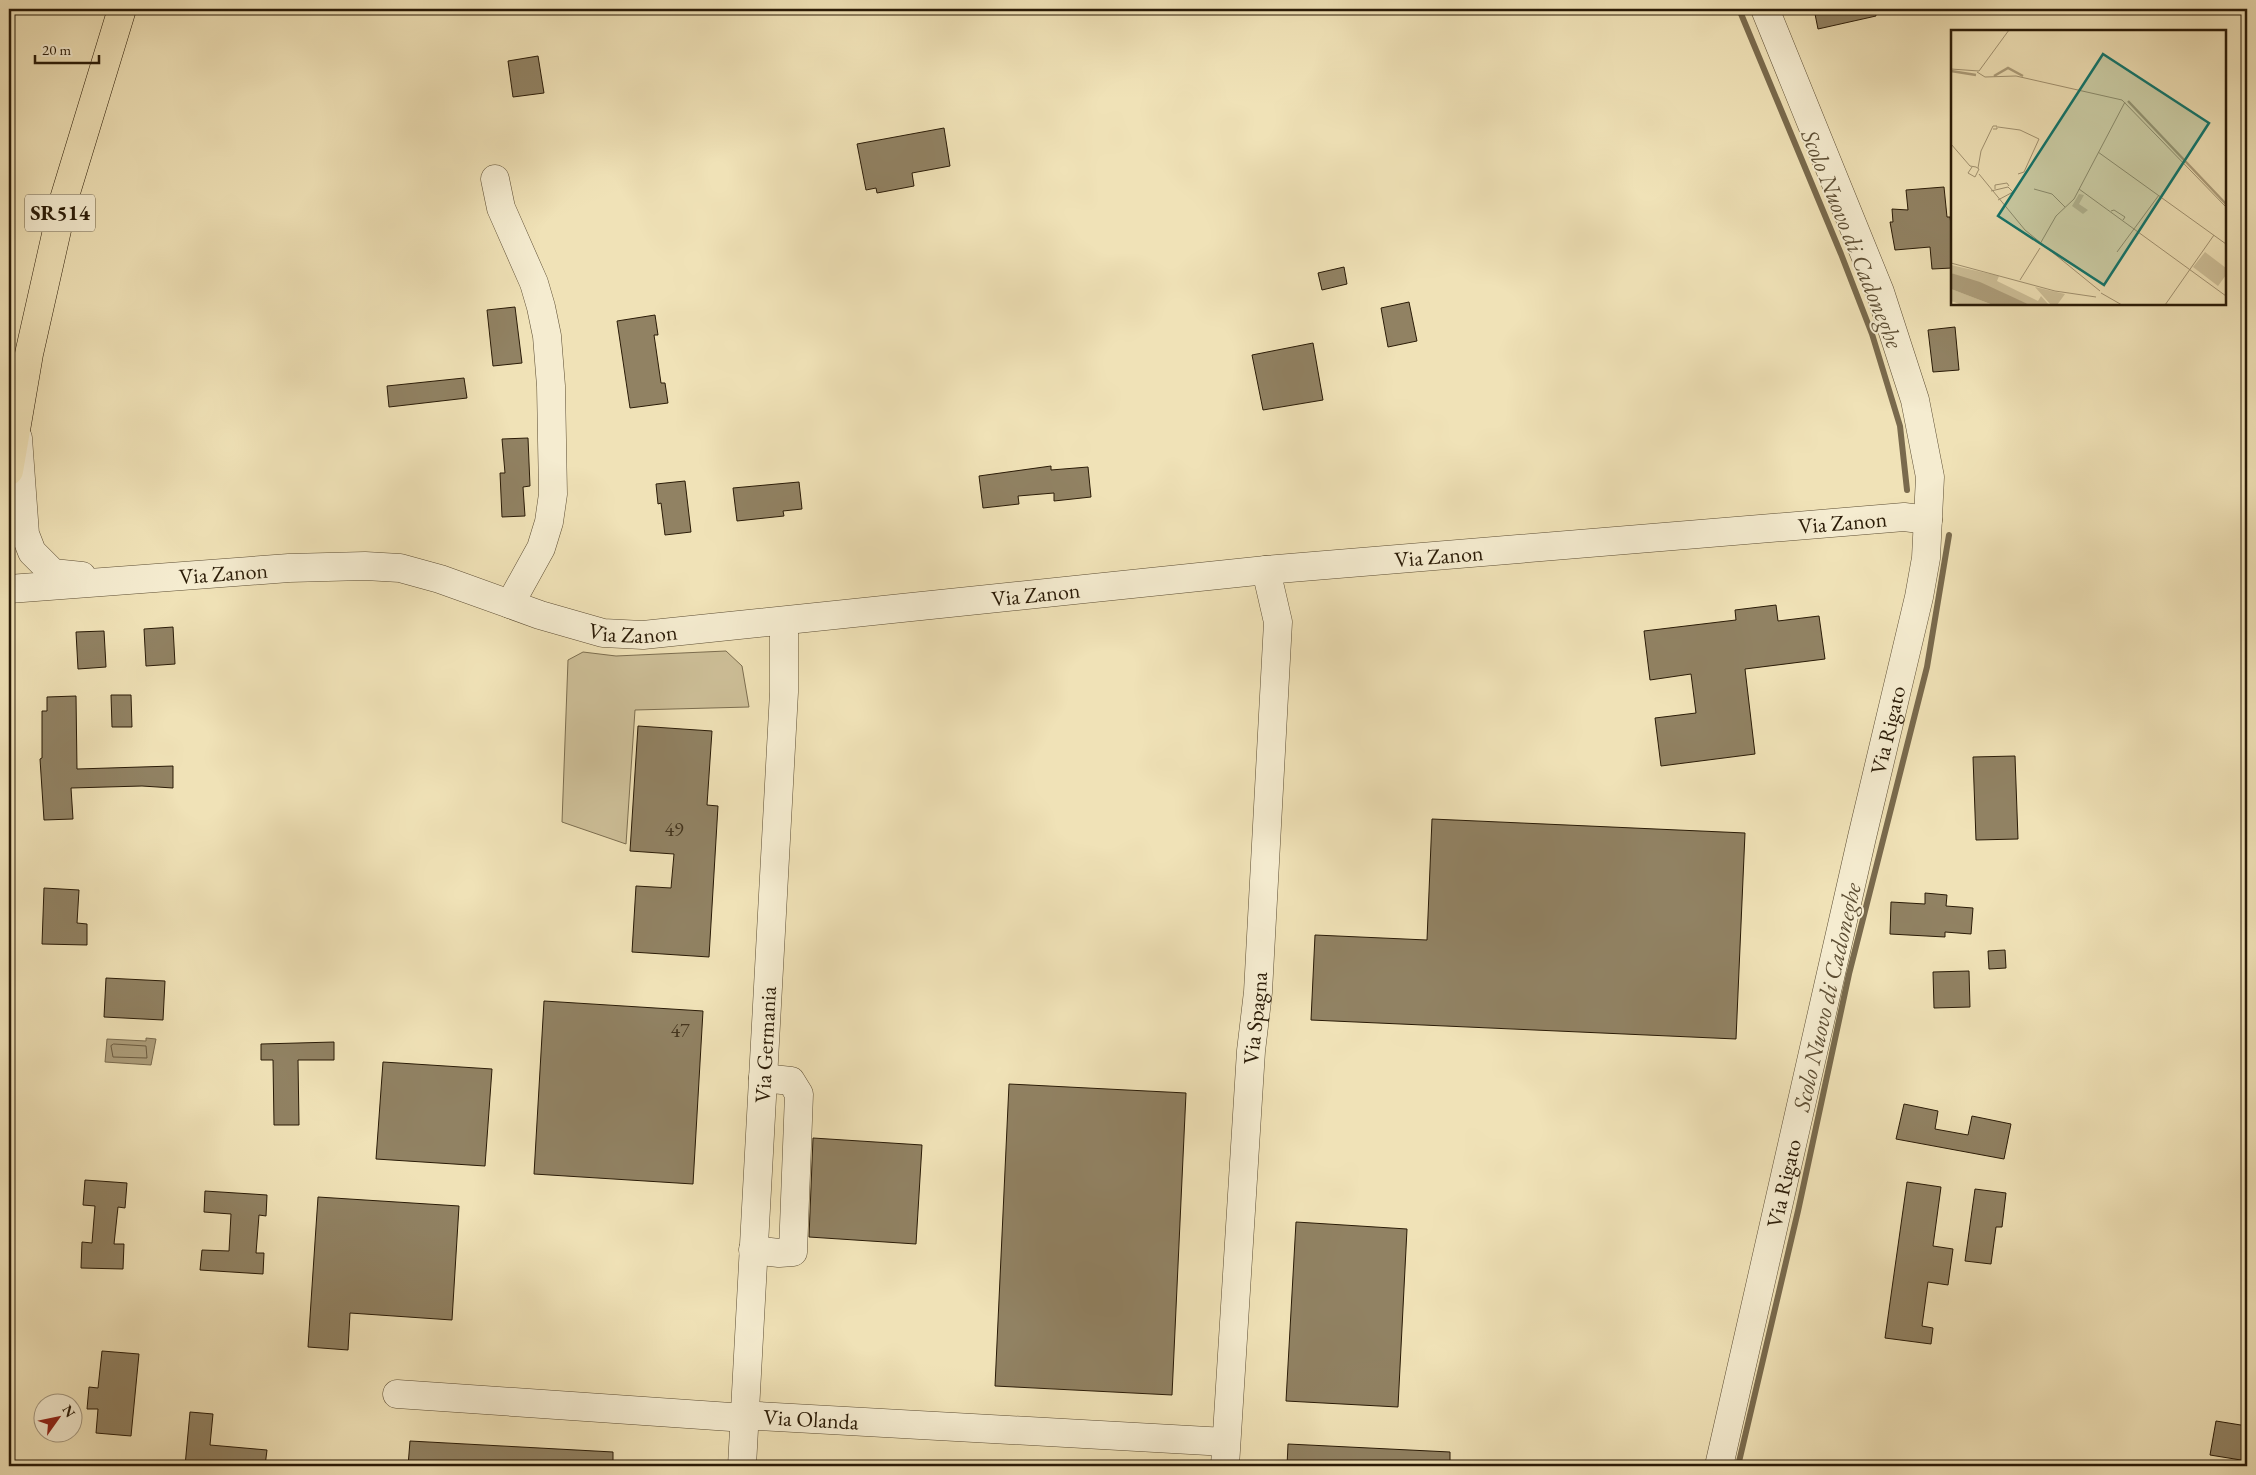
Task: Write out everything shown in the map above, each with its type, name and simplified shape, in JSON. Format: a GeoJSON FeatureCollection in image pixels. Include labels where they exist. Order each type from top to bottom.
{"type":"FeatureCollection","features":[{"type":"Feature","properties":{"kind":"main road","name":"SR514"},"geometry":{"type":"LineString","coordinates":[[9,471],[43,286],[64,199],[122,9]]}},
{"type":"Feature","properties":{"kind":"street","name":"Via Rigato"},"geometry":{"type":"LineString","coordinates":[[1720,1466],[1860,846],[1919,597],[1926,558],[1930,477],[1915,400],[1880,292],[1765,9]]}},
{"type":"Feature","properties":{"kind":"street"},"geometry":{"type":"LineString","coordinates":[[496,179],[501,208],[534,283],[541,306],[547,336],[551,386],[553,494],[549,522],[541,548],[510,604]]}},
{"type":"Feature","properties":{"kind":"street","name":"Via Zanon"},"geometry":{"type":"LineString","coordinates":[[17,422],[25,534],[32,552],[41,563],[52,573],[101,578],[153,579]]}},
{"type":"Feature","properties":{"kind":"street","name":"Via Zanon"},"geometry":{"type":"LineString","coordinates":[[9,589],[289,568],[365,566],[400,568],[432,576],[510,604],[603,633],[643,635],[1266,570],[1904,517],[1928,520]]}},
{"type":"Feature","properties":{"kind":"street","name":"Via Spagna"},"geometry":{"type":"LineString","coordinates":[[1226,1454],[1250,1051],[1258,982],[1278,622],[1266,570]]}},
{"type":"Feature","properties":{"kind":"street","name":"Via Germania"},"geometry":{"type":"LineString","coordinates":[[742,1466],[784,692],[784,621]]}},
{"type":"Feature","properties":{"kind":"street"},"geometry":{"type":"LineString","coordinates":[[753,1250],[779,1253],[794,1252],[799,1094],[791,1081],[762,1078]]}},
{"type":"Feature","properties":{"kind":"street","name":"Via Olanda"},"geometry":{"type":"LineString","coordinates":[[397,1394],[745,1416],[1226,1454]]}},
{"type":"Feature","properties":{"kind":"shaded area"},"geometry":{"type":"Polygon","coordinates":[[[726,651],[742,666],[749,707],[635,710],[626,844],[562,822],[568,660],[583,652],[616,656],[726,651]]]}},
{"type":"Feature","properties":{"kind":"water"},"geometry":{"type":"Polygon","coordinates":[[[146,1038],[156,1039],[151,1065],[105,1062],[107,1039],[146,1041],[146,1038]]]}},
{"type":"Feature","properties":{"kind":"building"},"geometry":{"type":"Polygon","coordinates":[[[1814,9],[1875,9],[1876,16],[1818,29],[1814,9]]]}},
{"type":"Feature","properties":{"kind":"building"},"geometry":{"type":"Polygon","coordinates":[[[538,56],[544,93],[513,97],[508,61],[538,56]]]}},
{"type":"Feature","properties":{"kind":"building"},"geometry":{"type":"Polygon","coordinates":[[[944,128],[950,166],[912,173],[914,186],[877,193],[876,188],[866,190],[857,144],[944,128]]]}},
{"type":"Feature","properties":{"kind":"building"},"geometry":{"type":"Polygon","coordinates":[[[1944,187],[1947,217],[1950,217],[1951,224],[1951,268],[1932,269],[1930,247],[1895,250],[1890,222],[1893,222],[1892,209],[1908,210],[1906,190],[1944,187]]]}},
{"type":"Feature","properties":{"kind":"building"},"geometry":{"type":"Polygon","coordinates":[[[1344,267],[1347,284],[1322,290],[1318,273],[1344,267]]]}},
{"type":"Feature","properties":{"kind":"building"},"geometry":{"type":"Polygon","coordinates":[[[1409,302],[1417,341],[1388,347],[1381,308],[1409,302]]]}},
{"type":"Feature","properties":{"kind":"building"},"geometry":{"type":"Polygon","coordinates":[[[515,307],[522,363],[493,366],[487,310],[515,307]]]}},
{"type":"Feature","properties":{"kind":"building"},"geometry":{"type":"Polygon","coordinates":[[[655,315],[658,335],[654,335],[661,383],[665,383],[668,403],[630,408],[617,321],[655,315]]]}},
{"type":"Feature","properties":{"kind":"building"},"geometry":{"type":"Polygon","coordinates":[[[1955,327],[1959,370],[1933,372],[1928,330],[1955,327]]]}},
{"type":"Feature","properties":{"kind":"building"},"geometry":{"type":"Polygon","coordinates":[[[1313,343],[1323,400],[1263,410],[1252,355],[1313,343]]]}},
{"type":"Feature","properties":{"kind":"building"},"geometry":{"type":"Polygon","coordinates":[[[464,378],[467,398],[389,407],[387,386],[464,378]]]}},
{"type":"Feature","properties":{"kind":"building"},"geometry":{"type":"Polygon","coordinates":[[[528,438],[530,486],[523,487],[525,516],[502,517],[500,473],[505,473],[502,439],[528,438]]]}},
{"type":"Feature","properties":{"kind":"building"},"geometry":{"type":"Polygon","coordinates":[[[1051,466],[1051,470],[1088,467],[1091,497],[1054,501],[1054,493],[1018,496],[1019,504],[983,508],[979,476],[1051,466]]]}},
{"type":"Feature","properties":{"kind":"building"},"geometry":{"type":"Polygon","coordinates":[[[685,481],[691,532],[665,535],[661,503],[658,504],[656,484],[685,481]]]}},
{"type":"Feature","properties":{"kind":"building"},"geometry":{"type":"Polygon","coordinates":[[[799,482],[802,509],[783,511],[784,516],[737,521],[733,488],[799,482]]]}},
{"type":"Feature","properties":{"kind":"building"},"geometry":{"type":"Polygon","coordinates":[[[1776,605],[1778,621],[1819,616],[1825,659],[1745,669],[1755,754],[1661,766],[1655,718],[1696,713],[1691,674],[1650,680],[1644,631],[1736,620],[1735,610],[1776,605]]]}},
{"type":"Feature","properties":{"kind":"building"},"geometry":{"type":"Polygon","coordinates":[[[173,627],[175,664],[146,666],[144,629],[173,627]]]}},
{"type":"Feature","properties":{"kind":"building"},"geometry":{"type":"Polygon","coordinates":[[[104,631],[106,667],[78,669],[76,632],[104,631]]]}},
{"type":"Feature","properties":{"kind":"building"},"geometry":{"type":"Polygon","coordinates":[[[111,695],[131,695],[132,727],[112,727],[111,695]]]}},
{"type":"Feature","properties":{"kind":"building"},"geometry":{"type":"Polygon","coordinates":[[[76,696],[77,769],[173,766],[173,788],[142,786],[71,788],[73,819],[44,820],[40,759],[42,758],[42,711],[47,711],[47,697],[76,696]]]}},
{"type":"Feature","properties":{"kind":"building"},"geometry":{"type":"Polygon","coordinates":[[[638,726],[712,731],[707,805],[718,806],[709,957],[632,952],[636,886],[671,888],[674,854],[630,851],[638,726]]]}},
{"type":"Feature","properties":{"kind":"building"},"geometry":{"type":"Polygon","coordinates":[[[2015,756],[2018,839],[1976,840],[1973,757],[2015,756]]]}},
{"type":"Feature","properties":{"kind":"building"},"geometry":{"type":"Polygon","coordinates":[[[1432,819],[1745,833],[1736,1039],[1311,1020],[1315,935],[1427,940],[1432,819]]]}},
{"type":"Feature","properties":{"kind":"building"},"geometry":{"type":"Polygon","coordinates":[[[44,888],[79,890],[77,923],[87,924],[87,945],[42,944],[44,888]]]}},
{"type":"Feature","properties":{"kind":"building"},"geometry":{"type":"Polygon","coordinates":[[[1925,893],[1947,895],[1946,906],[1973,908],[1971,934],[1945,932],[1945,937],[1890,934],[1891,902],[1925,904],[1925,893]]]}},
{"type":"Feature","properties":{"kind":"building"},"geometry":{"type":"Polygon","coordinates":[[[2005,950],[2006,968],[1989,969],[1988,951],[2005,950]]]}},
{"type":"Feature","properties":{"kind":"building"},"geometry":{"type":"Polygon","coordinates":[[[1969,971],[1970,1007],[1934,1008],[1933,972],[1969,971]]]}},
{"type":"Feature","properties":{"kind":"building"},"geometry":{"type":"Polygon","coordinates":[[[106,978],[165,981],[163,1020],[104,1017],[106,978]]]}},
{"type":"Feature","properties":{"kind":"building"},"geometry":{"type":"Polygon","coordinates":[[[544,1001],[703,1011],[693,1184],[534,1174],[544,1001]]]}},
{"type":"Feature","properties":{"kind":"building"},"geometry":{"type":"Polygon","coordinates":[[[334,1042],[334,1060],[298,1060],[299,1125],[274,1125],[273,1060],[261,1060],[261,1044],[334,1042]]]}},
{"type":"Feature","properties":{"kind":"building"},"geometry":{"type":"Polygon","coordinates":[[[383,1062],[492,1069],[485,1166],[376,1159],[383,1062]]]}},
{"type":"Feature","properties":{"kind":"building"},"geometry":{"type":"Polygon","coordinates":[[[1009,1084],[1186,1093],[1172,1395],[995,1386],[1009,1084]]]}},
{"type":"Feature","properties":{"kind":"building"},"geometry":{"type":"Polygon","coordinates":[[[1904,1104],[1938,1111],[1935,1129],[1968,1135],[1972,1116],[2011,1124],[2004,1159],[1896,1139],[1904,1104]]]}},
{"type":"Feature","properties":{"kind":"building"},"geometry":{"type":"Polygon","coordinates":[[[813,1138],[922,1145],[916,1244],[809,1237],[813,1138]]]}},
{"type":"Feature","properties":{"kind":"building"},"geometry":{"type":"Polygon","coordinates":[[[85,1180],[127,1183],[125,1208],[118,1207],[114,1244],[124,1244],[123,1269],[81,1268],[82,1242],[92,1243],[95,1206],[83,1205],[85,1180]]]}},
{"type":"Feature","properties":{"kind":"building"},"geometry":{"type":"Polygon","coordinates":[[[1907,1182],[1941,1187],[1933,1246],[1953,1249],[1948,1285],[1928,1282],[1922,1326],[1933,1328],[1931,1344],[1885,1338],[1907,1182]]]}},
{"type":"Feature","properties":{"kind":"building"},"geometry":{"type":"Polygon","coordinates":[[[1975,1189],[2006,1193],[2002,1227],[1996,1227],[1991,1264],[1965,1261],[1975,1189]]]}},
{"type":"Feature","properties":{"kind":"building"},"geometry":{"type":"Polygon","coordinates":[[[205,1191],[267,1195],[266,1216],[259,1215],[256,1253],[264,1253],[263,1274],[200,1270],[202,1250],[229,1251],[231,1214],[204,1212],[205,1191]]]}},
{"type":"Feature","properties":{"kind":"building"},"geometry":{"type":"Polygon","coordinates":[[[318,1197],[459,1206],[452,1320],[350,1313],[348,1350],[308,1347],[318,1197]]]}},
{"type":"Feature","properties":{"kind":"building"},"geometry":{"type":"Polygon","coordinates":[[[1296,1222],[1407,1229],[1398,1407],[1286,1401],[1296,1222]]]}},
{"type":"Feature","properties":{"kind":"building"},"geometry":{"type":"Polygon","coordinates":[[[102,1351],[139,1354],[131,1436],[96,1433],[98,1409],[87,1409],[89,1387],[98,1388],[102,1351]]]}},
{"type":"Feature","properties":{"kind":"building"},"geometry":{"type":"Polygon","coordinates":[[[190,1412],[213,1414],[210,1445],[267,1450],[265,1466],[232,1464],[232,1466],[185,1466],[190,1412]]]}},
{"type":"Feature","properties":{"kind":"building"},"geometry":{"type":"Polygon","coordinates":[[[2216,1421],[2247,1426],[2247,1461],[2210,1455],[2216,1421]]]}},
{"type":"Feature","properties":{"kind":"building"},"geometry":{"type":"Polygon","coordinates":[[[410,1441],[613,1452],[613,1466],[408,1466],[410,1441]]]}},
{"type":"Feature","properties":{"kind":"building"},"geometry":{"type":"Polygon","coordinates":[[[1288,1444],[1450,1452],[1450,1466],[1287,1466],[1288,1444]]]}},
{"type":"Feature","properties":{"kind":"waterway","name":"Scolo Nuovo di Cadoneghe"},"geometry":{"type":"LineString","coordinates":[[1739,9],[1841,254],[1872,334],[1900,426],[1907,490]]}},
{"type":"Feature","properties":{"kind":"waterway","name":"Scolo Nuovo di Cadoneghe"},"geometry":{"type":"LineString","coordinates":[[1738,1466],[1798,1211],[1849,974],[1927,667],[1949,535]]}}]}
